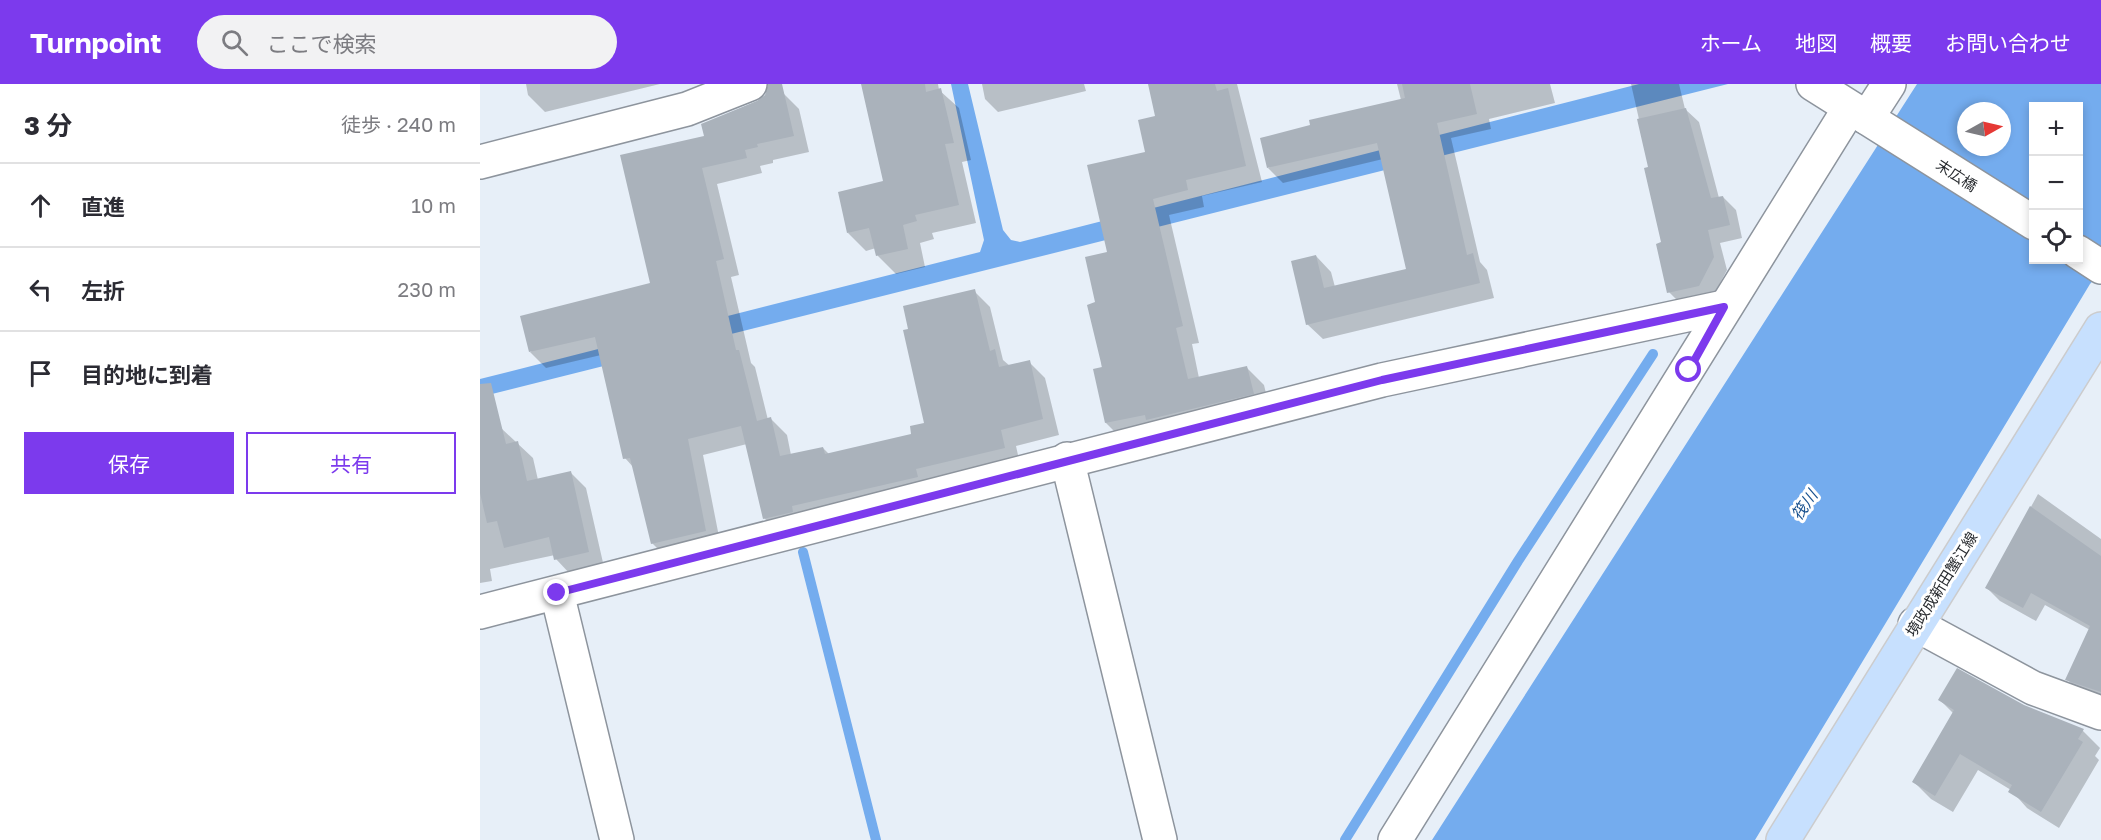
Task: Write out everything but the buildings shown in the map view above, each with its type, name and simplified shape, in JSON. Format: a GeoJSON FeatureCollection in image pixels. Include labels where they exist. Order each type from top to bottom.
{"type":"FeatureCollection","features":[{"type":"Feature","properties":{"kind":"main road","name":"境政成新田蟹江線"},"geometry":{"type":"LineString","coordinates":[[1783,840],[1915,624],[2101,329]]}},
{"type":"Feature","properties":{"kind":"street"},"geometry":{"type":"LineString","coordinates":[[480,162],[687,109],[750,84]]}},
{"type":"Feature","properties":{"kind":"street","name":"末広橋"},"geometry":{"type":"LineString","coordinates":[[1813,84],[2029,221]]}},
{"type":"Feature","properties":{"kind":"street"},"geometry":{"type":"LineString","coordinates":[[1395,840],[1683,381],[1724,307],[1889,84]]}},
{"type":"Feature","properties":{"kind":"street"},"geometry":{"type":"LineString","coordinates":[[2083,255],[2101,267]]}},
{"type":"Feature","properties":{"kind":"street"},"geometry":{"type":"LineString","coordinates":[[480,612],[1067,459],[1382,380],[1724,307]]}},
{"type":"Feature","properties":{"kind":"street"},"geometry":{"type":"LineString","coordinates":[[1067,459],[1160,840]]}},
{"type":"Feature","properties":{"kind":"street"},"geometry":{"type":"LineString","coordinates":[[557,593],[617,840]]}},
{"type":"Feature","properties":{"kind":"street"},"geometry":{"type":"LineString","coordinates":[[1915,624],[2033,688],[2101,713]]}},
{"type":"Feature","properties":{"kind":"water"},"geometry":{"type":"Polygon","coordinates":[[[951,84],[968,84],[1003,230],[1011,240],[1020,242],[1639,84],[1728,84],[480,397],[480,379],[980,252],[984,240],[951,84]]]}},
{"type":"Feature","properties":{"kind":"water","name":"筏川"},"geometry":{"type":"Polygon","coordinates":[[[1917,84],[2101,84],[2101,272],[2090,284],[1755,840],[1432,840],[1917,84]]]}},
{"type":"Feature","properties":{"kind":"waterway"},"geometry":{"type":"LineString","coordinates":[[1345,840],[1518,561],[1653,354]]}},
{"type":"Feature","properties":{"kind":"waterway"},"geometry":{"type":"LineString","coordinates":[[803,552],[876,840]]}},
{"type":"Feature","properties":{"kind":"route"},"geometry":{"type":"LineString","coordinates":[[557,593],[1067,459],[1382,380],[1724,307],[1689,370]]}}]}
